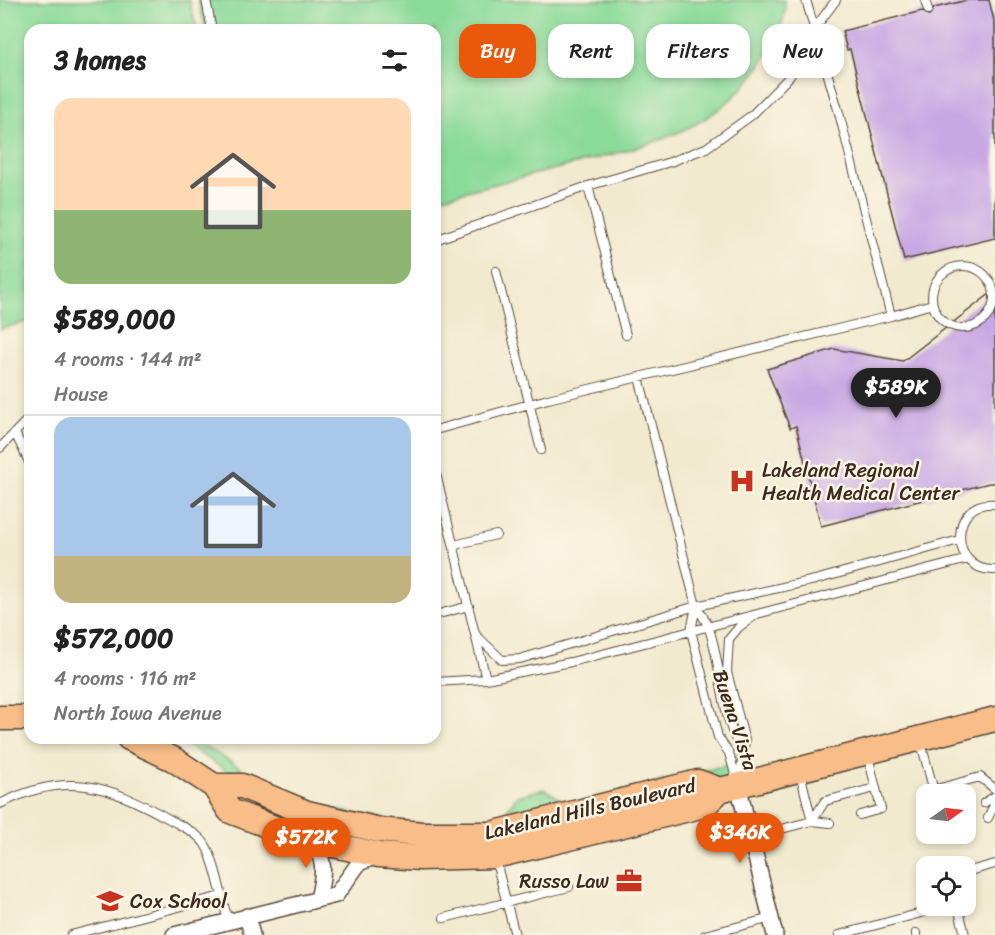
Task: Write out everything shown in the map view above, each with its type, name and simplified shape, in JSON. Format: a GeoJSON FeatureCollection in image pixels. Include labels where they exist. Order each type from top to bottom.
{"type":"FeatureCollection","features":[{"type":"Feature","properties":{"kind":"main road"},"geometry":{"type":"LineString","coordinates":[[1,719],[24,718]]}},
{"type":"Feature","properties":{"kind":"main road","name":"Lakeland Hills Boulevard"},"geometry":{"type":"LineString","coordinates":[[142,744],[173,759],[214,786],[231,811],[298,837],[379,855],[420,858],[495,856],[705,805],[729,787],[995,719]]}},
{"type":"Feature","properties":{"kind":"main road","name":"Lakeland Hills Boulevard"},"geometry":{"type":"LineString","coordinates":[[214,786],[242,786],[307,813],[379,830],[421,834],[491,834],[698,782],[729,787]]}},
{"type":"Feature","properties":{"kind":"street"},"geometry":{"type":"LineString","coordinates":[[729,787],[751,837],[775,935]]}},
{"type":"Feature","properties":{"kind":"street"},"geometry":{"type":"LineString","coordinates":[[298,837],[317,848],[322,858],[318,900]]}},
{"type":"Feature","properties":{"kind":"street"},"geometry":{"type":"LineString","coordinates":[[174,935],[336,895],[359,863],[379,855]]}},
{"type":"Feature","properties":{"kind":"street"},"geometry":{"type":"LineString","coordinates":[[247,916],[252,935]]}},
{"type":"Feature","properties":{"kind":"lane"},"geometry":{"type":"LineString","coordinates":[[206,0],[211,24]]}},
{"type":"Feature","properties":{"kind":"lane"},"geometry":{"type":"LineString","coordinates":[[806,0],[814,24]]}},
{"type":"Feature","properties":{"kind":"lane"},"geometry":{"type":"LineString","coordinates":[[818,24],[836,0]]}},
{"type":"Feature","properties":{"kind":"lane"},"geometry":{"type":"LineString","coordinates":[[925,0],[928,10]]}},
{"type":"Feature","properties":{"kind":"lane"},"geometry":{"type":"LineString","coordinates":[[441,238],[588,186],[670,162],[706,148],[752,115],[788,78]]}},
{"type":"Feature","properties":{"kind":"lane"},"geometry":{"type":"LineString","coordinates":[[828,78],[891,316]]}},
{"type":"Feature","properties":{"kind":"lane"},"geometry":{"type":"LineString","coordinates":[[588,186],[626,335]]}},
{"type":"Feature","properties":{"kind":"lane"},"geometry":{"type":"LineString","coordinates":[[959,266],[979,270],[992,286],[993,307],[988,316],[972,327],[962,329],[943,322],[932,304],[934,284],[940,275],[959,266]]}},
{"type":"Feature","properties":{"kind":"lane"},"geometry":{"type":"LineString","coordinates":[[496,271],[541,450]]}},
{"type":"Feature","properties":{"kind":"lane"},"geometry":{"type":"LineString","coordinates":[[441,428],[932,304]]}},
{"type":"Feature","properties":{"kind":"lane"},"geometry":{"type":"LineString","coordinates":[[639,377],[696,606],[708,626],[724,695],[737,742],[742,750]]}},
{"type":"Feature","properties":{"kind":"lane"},"geometry":{"type":"LineString","coordinates":[[0,448],[4,439],[15,433],[24,423]]}},
{"type":"Feature","properties":{"kind":"lane"},"geometry":{"type":"LineString","coordinates":[[15,433],[24,452]]}},
{"type":"Feature","properties":{"kind":"lane"},"geometry":{"type":"LineString","coordinates":[[441,494],[486,679]]}},
{"type":"Feature","properties":{"kind":"lane"},"geometry":{"type":"LineString","coordinates":[[995,504],[980,506],[970,511],[964,519],[959,540],[968,560],[977,567],[995,570]]}},
{"type":"Feature","properties":{"kind":"lane"},"geometry":{"type":"LineString","coordinates":[[454,545],[496,535]]}},
{"type":"Feature","properties":{"kind":"lane"},"geometry":{"type":"LineString","coordinates":[[476,635],[502,660],[520,659],[696,606],[814,580],[959,540]]}},
{"type":"Feature","properties":{"kind":"lane"},"geometry":{"type":"LineString","coordinates":[[441,682],[486,679],[571,662],[968,560]]}},
{"type":"Feature","properties":{"kind":"lane"},"geometry":{"type":"LineString","coordinates":[[441,613],[469,606]]}},
{"type":"Feature","properties":{"kind":"lane"},"geometry":{"type":"LineString","coordinates":[[691,631],[696,606]]}},
{"type":"Feature","properties":{"kind":"lane"},"geometry":{"type":"LineString","coordinates":[[729,787],[745,741],[727,672],[729,639],[739,627],[757,614]]}},
{"type":"Feature","properties":{"kind":"lane","name":"Buena Vista"},"geometry":{"type":"LineString","coordinates":[[691,631],[718,737],[729,753],[729,787]]}},
{"type":"Feature","properties":{"kind":"lane"},"geometry":{"type":"LineString","coordinates":[[920,738],[932,784]]}},
{"type":"Feature","properties":{"kind":"lane"},"geometry":{"type":"LineString","coordinates":[[860,814],[881,809],[867,752]]}},
{"type":"Feature","properties":{"kind":"lane"},"geometry":{"type":"LineString","coordinates":[[799,769],[812,821]]}},
{"type":"Feature","properties":{"kind":"lane"},"geometry":{"type":"LineString","coordinates":[[959,784],[980,777],[995,789]]}},
{"type":"Feature","properties":{"kind":"lane"},"geometry":{"type":"LineString","coordinates":[[0,804],[20,794],[63,784],[89,785],[132,798],[196,835],[206,846],[228,921]]}},
{"type":"Feature","properties":{"kind":"lane"},"geometry":{"type":"LineString","coordinates":[[812,821],[825,801],[875,788]]}},
{"type":"Feature","properties":{"kind":"lane"},"geometry":{"type":"LineString","coordinates":[[984,803],[995,796]]}},
{"type":"Feature","properties":{"kind":"lane"},"geometry":{"type":"LineString","coordinates":[[988,818],[995,803]]}},
{"type":"Feature","properties":{"kind":"lane"},"geometry":{"type":"LineString","coordinates":[[751,837],[812,821],[830,823]]}},
{"type":"Feature","properties":{"kind":"lane"},"geometry":{"type":"LineString","coordinates":[[495,856],[515,935]]}},
{"type":"Feature","properties":{"kind":"lane"},"geometry":{"type":"LineString","coordinates":[[976,869],[995,864]]}},
{"type":"Feature","properties":{"kind":"lane"},"geometry":{"type":"LineString","coordinates":[[444,918],[569,887]]}},
{"type":"Feature","properties":{"kind":"lane"},"geometry":{"type":"LineString","coordinates":[[71,935],[221,896]]}},
{"type":"Feature","properties":{"kind":"lane"},"geometry":{"type":"LineString","coordinates":[[839,935],[916,914]]}},
{"type":"Feature","properties":{"kind":"lane"},"geometry":{"type":"LineString","coordinates":[[960,916],[965,935]]}},
{"type":"Feature","properties":{"kind":"lane"},"geometry":{"type":"LineString","coordinates":[[705,935],[771,918]]}},
{"type":"Feature","properties":{"kind":"green space"},"geometry":{"type":"Polygon","coordinates":[[[0,0],[189,0],[195,24],[24,24],[24,323],[0,329],[0,0]]]}},
{"type":"Feature","properties":{"kind":"green space"},"geometry":{"type":"Polygon","coordinates":[[[198,0],[784,0],[785,6],[781,24],[762,24],[762,62],[754,75],[733,98],[710,116],[684,130],[628,150],[441,197],[441,24],[204,24],[198,0]]]}},
{"type":"Feature","properties":{"kind":"green space"},"geometry":{"type":"Polygon","coordinates":[[[185,744],[199,744],[292,796],[350,813],[412,823],[443,824],[500,820],[517,796],[544,789],[569,804],[739,762],[740,775],[492,837],[280,805],[185,744]]]}},
{"type":"Feature","properties":{"kind":"building"},"geometry":{"type":"Polygon","coordinates":[[[968,0],[989,0],[995,25],[995,238],[904,260],[850,49],[847,50],[844,39],[844,30],[922,11],[929,16],[934,8],[968,0]]]}},
{"type":"Feature","properties":{"kind":"building"},"geometry":{"type":"Polygon","coordinates":[[[995,290],[995,483],[821,526],[796,426],[790,428],[767,369],[834,349],[903,361],[995,290]]]}},
{"type":"Feature","properties":{"kind":"place","name":"Lakeland Regional Health Medical Center"},"geometry":{"type":"Point","coordinates":[742,481]}},
{"type":"Feature","properties":{"kind":"place","name":"Russo Law"},"geometry":{"type":"Point","coordinates":[629,881]}},
{"type":"Feature","properties":{"kind":"place","name":"Cox School"},"geometry":{"type":"Point","coordinates":[110,901]}}]}
